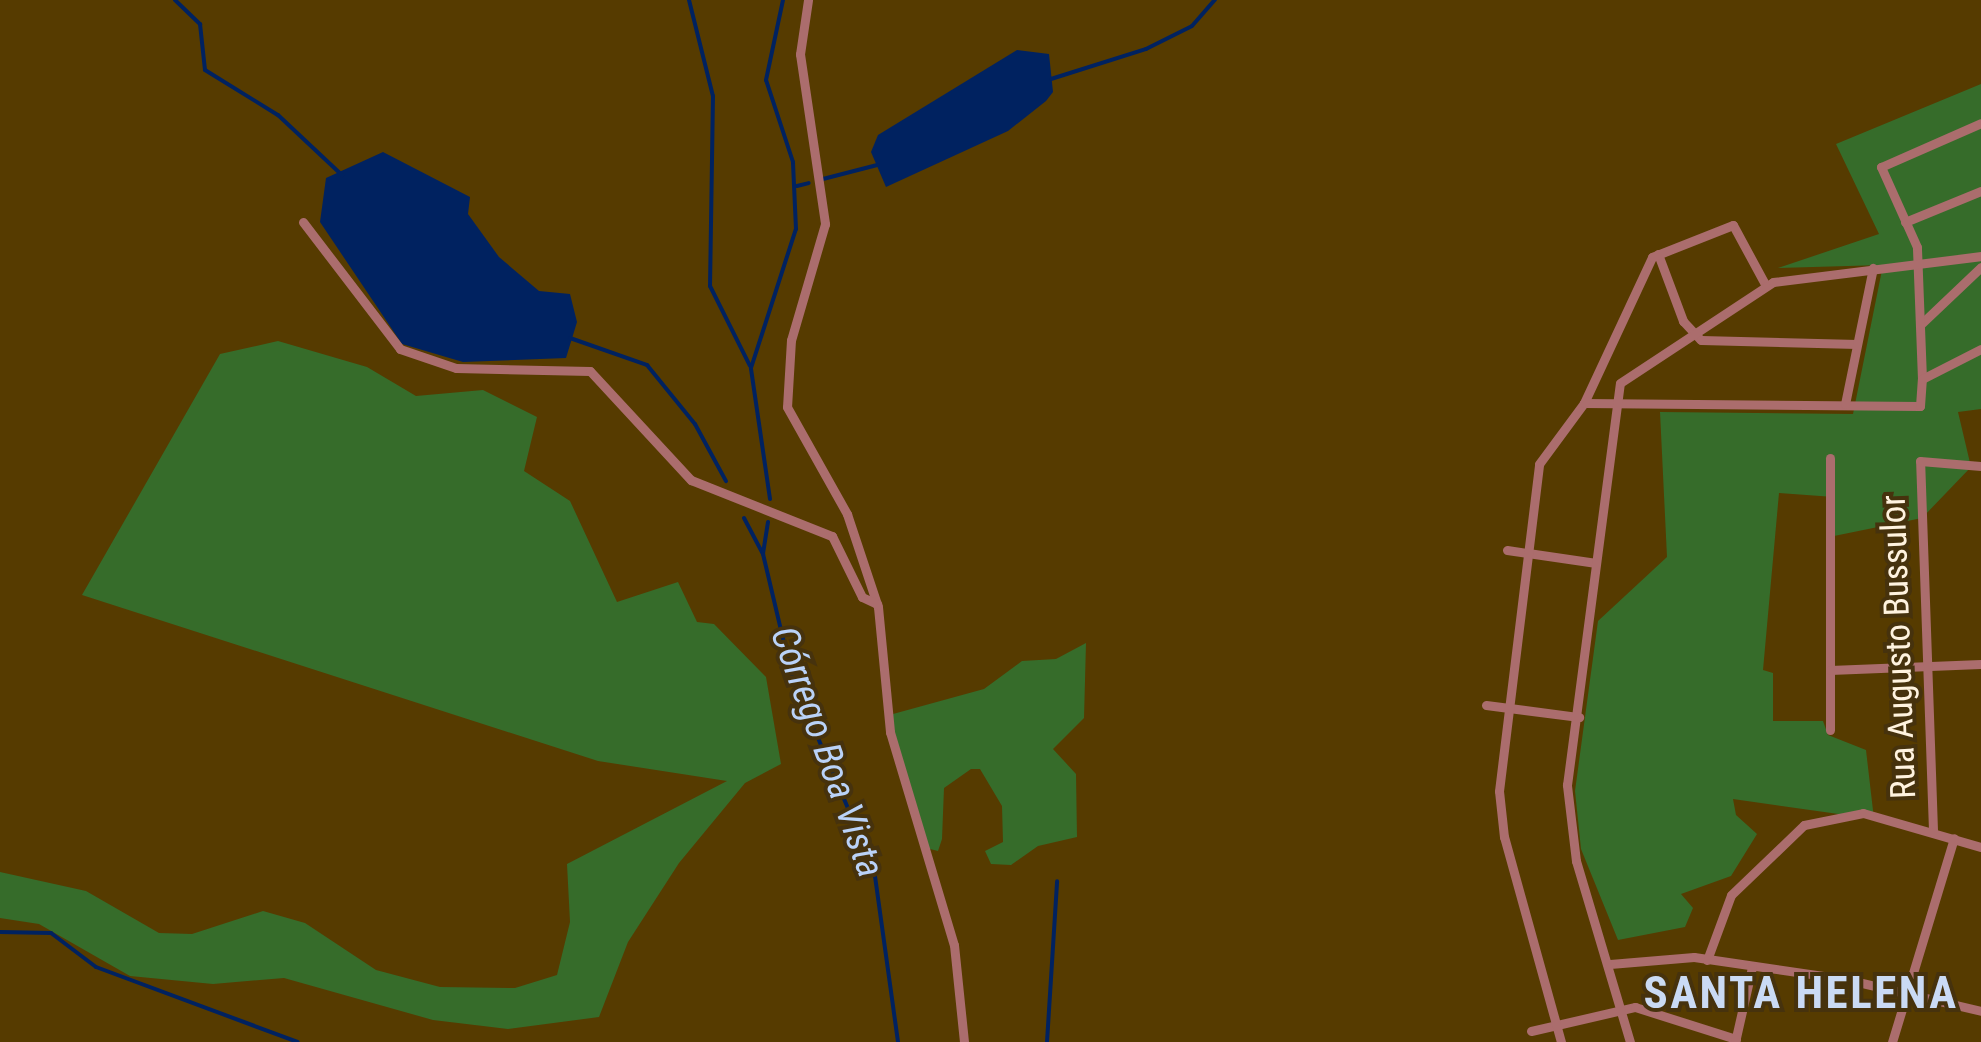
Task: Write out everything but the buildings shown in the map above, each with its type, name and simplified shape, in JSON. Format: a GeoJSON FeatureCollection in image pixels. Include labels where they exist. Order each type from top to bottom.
{"type":"FeatureCollection","features":[{"type":"Feature","properties":{"kind":"street"},"geometry":{"type":"LineString","coordinates":[[808,0],[800,54],[825,224],[791,340],[787,408],[847,514],[877,604],[890,732],[954,946],[964,1042]]}},
{"type":"Feature","properties":{"kind":"street"},"geometry":{"type":"LineString","coordinates":[[1584,403],[1920,406],[1920,262],[1882,164],[1981,123]]}},
{"type":"Feature","properties":{"kind":"street"},"geometry":{"type":"LineString","coordinates":[[1905,222],[1981,190]]}},
{"type":"Feature","properties":{"kind":"street"},"geometry":{"type":"LineString","coordinates":[[303,222],[400,349],[456,368],[590,371],[691,480],[832,536],[862,597],[877,604]]}},
{"type":"Feature","properties":{"kind":"street"},"geometry":{"type":"LineString","coordinates":[[1561,1042],[1500,816],[1539,464],[1584,403],[1634,282],[1658,254],[1733,225],[1766,286]]}},
{"type":"Feature","properties":{"kind":"street"},"geometry":{"type":"LineString","coordinates":[[1658,254],[1691,332],[1709,342],[1857,344]]}},
{"type":"Feature","properties":{"kind":"street"},"geometry":{"type":"LineString","coordinates":[[1630,1042],[1570,827],[1567,786],[1620,383],[1691,332],[1766,286],[1873,268],[1981,256]]}},
{"type":"Feature","properties":{"kind":"street"},"geometry":{"type":"LineString","coordinates":[[1920,324],[1981,267]]}},
{"type":"Feature","properties":{"kind":"street"},"geometry":{"type":"LineString","coordinates":[[1845,404],[1873,268]]}},
{"type":"Feature","properties":{"kind":"street"},"geometry":{"type":"LineString","coordinates":[[1922,379],[1981,349]]}},
{"type":"Feature","properties":{"kind":"street"},"geometry":{"type":"LineString","coordinates":[[1597,379],[1620,383]]}},
{"type":"Feature","properties":{"kind":"street"},"geometry":{"type":"LineString","coordinates":[[1830,458],[1830,730]]}},
{"type":"Feature","properties":{"kind":"street","name":"Rua Augusto Bussulor"},"geometry":{"type":"LineString","coordinates":[[1933,830],[1920,462],[1981,466]]}},
{"type":"Feature","properties":{"kind":"street"},"geometry":{"type":"LineString","coordinates":[[1506,550],[1596,563]]}},
{"type":"Feature","properties":{"kind":"street"},"geometry":{"type":"LineString","coordinates":[[1830,670],[1981,664]]}},
{"type":"Feature","properties":{"kind":"street"},"geometry":{"type":"LineString","coordinates":[[1486,705],[1579,717]]}},
{"type":"Feature","properties":{"kind":"street"},"geometry":{"type":"LineString","coordinates":[[1707,960],[1720,910],[1780,842],[1804,825],[1864,813],[1981,847]]}},
{"type":"Feature","properties":{"kind":"street"},"geometry":{"type":"LineString","coordinates":[[1892,1042],[1954,838]]}},
{"type":"Feature","properties":{"kind":"street"},"geometry":{"type":"LineString","coordinates":[[1610,964],[1656,956],[1707,960],[1981,1011]]}},
{"type":"Feature","properties":{"kind":"street"},"geometry":{"type":"LineString","coordinates":[[1531,1031],[1621,1008],[1650,1010],[1736,1041],[1752,968]]}},
{"type":"Feature","properties":{"kind":"green space"},"geometry":{"type":"Polygon","coordinates":[[[1981,84],[1981,409],[1958,412],[1971,467],[1922,518],[1834,536],[1834,497],[1779,493],[1763,670],[1773,673],[1773,721],[1823,721],[1828,735],[1866,750],[1874,819],[1733,799],[1736,815],[1757,834],[1731,876],[1681,894],[1693,908],[1685,927],[1618,940],[1581,849],[1575,791],[1598,621],[1667,557],[1660,412],[1853,414],[1883,265],[1778,268],[1879,234],[1836,144],[1981,84]]]}},
{"type":"Feature","properties":{"kind":"green space"},"geometry":{"type":"Polygon","coordinates":[[[278,341],[367,367],[416,396],[483,390],[537,417],[524,471],[570,501],[617,602],[678,582],[697,622],[714,624],[766,677],[781,764],[745,783],[679,863],[628,942],[599,1017],[508,1029],[433,1020],[284,978],[213,984],[130,976],[39,924],[0,918],[0,872],[86,891],[159,933],[192,934],[263,911],[305,923],[376,970],[440,987],[515,988],[557,975],[570,922],[567,864],[727,781],[598,761],[82,595],[220,354],[278,341]]]}},
{"type":"Feature","properties":{"kind":"green space"},"geometry":{"type":"Polygon","coordinates":[[[1086,643],[1084,718],[1053,749],[1076,774],[1077,837],[1038,846],[1011,865],[991,864],[985,851],[1003,842],[1002,806],[980,769],[971,769],[944,788],[942,839],[938,851],[926,848],[890,737],[893,714],[984,689],[1022,661],[1056,659],[1086,643]]]}},
{"type":"Feature","properties":{"kind":"water"},"geometry":{"type":"Polygon","coordinates":[[[1017,50],[1049,54],[1053,92],[1046,101],[1008,131],[886,187],[871,152],[878,135],[1017,50]]]}},
{"type":"Feature","properties":{"kind":"water"},"geometry":{"type":"Polygon","coordinates":[[[383,152],[470,197],[468,214],[499,257],[539,291],[570,294],[577,322],[566,358],[463,362],[402,344],[320,222],[326,178],[383,152]]]}},
{"type":"Feature","properties":{"kind":"waterway"},"geometry":{"type":"LineString","coordinates":[[175,0],[200,24],[205,70],[278,115],[342,175]]}},
{"type":"Feature","properties":{"kind":"waterway"},"geometry":{"type":"LineString","coordinates":[[689,0],[713,96],[710,286],[750,366]]}},
{"type":"Feature","properties":{"kind":"waterway","name":"Córrego Boa Vista"},"geometry":{"type":"LineString","coordinates":[[770,499],[751,368],[796,229],[793,162],[766,80],[783,0]]}},
{"type":"Feature","properties":{"kind":"waterway"},"geometry":{"type":"LineString","coordinates":[[1051,79],[1146,49],[1192,26],[1215,0]]}},
{"type":"Feature","properties":{"kind":"waterway"},"geometry":{"type":"LineString","coordinates":[[823,179],[877,165]]}},
{"type":"Feature","properties":{"kind":"waterway"},"geometry":{"type":"LineString","coordinates":[[797,186],[809,183]]}},
{"type":"Feature","properties":{"kind":"waterway"},"geometry":{"type":"LineString","coordinates":[[570,338],[647,365],[695,424],[726,481]]}},
{"type":"Feature","properties":{"kind":"waterway"},"geometry":{"type":"LineString","coordinates":[[744,518],[763,554]]}},
{"type":"Feature","properties":{"kind":"waterway","name":"Córrego Boa Vista"},"geometry":{"type":"LineString","coordinates":[[768,522],[763,554],[792,677],[874,869],[898,1042]]}},
{"type":"Feature","properties":{"kind":"waterway"},"geometry":{"type":"LineString","coordinates":[[1047,1042],[1057,881]]}},
{"type":"Feature","properties":{"kind":"waterway"},"geometry":{"type":"LineString","coordinates":[[0,932],[51,933],[96,967],[298,1042]]}},
{"type":"Feature","properties":{"kind":"district","name":"SANTA HELENA"},"geometry":{"type":"Point","coordinates":[1801,993]}}]}
